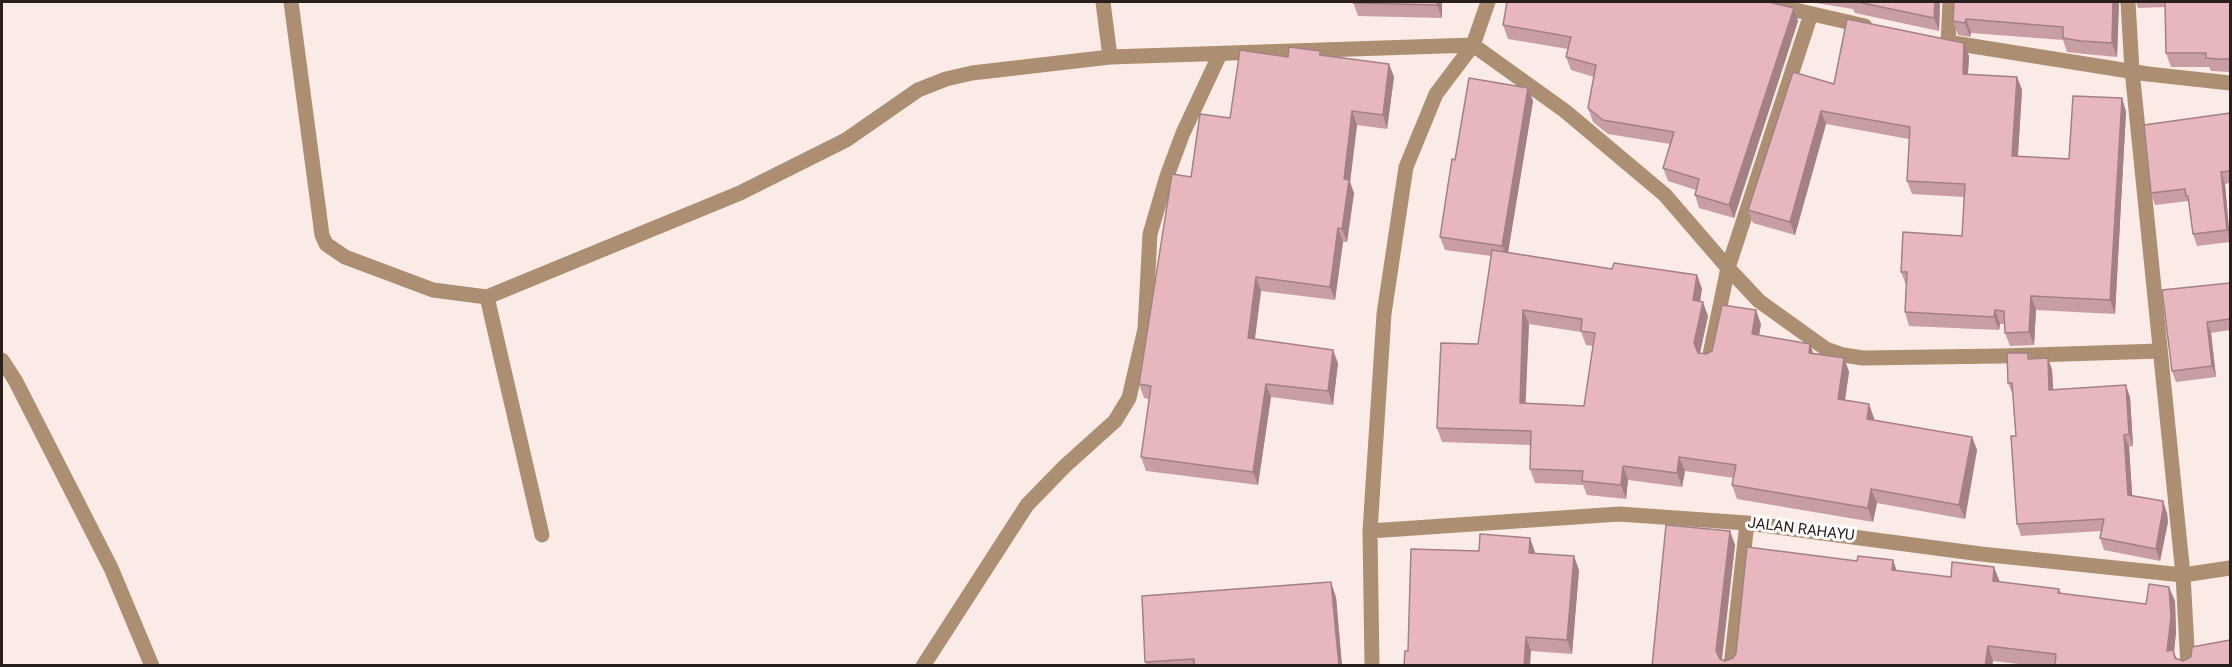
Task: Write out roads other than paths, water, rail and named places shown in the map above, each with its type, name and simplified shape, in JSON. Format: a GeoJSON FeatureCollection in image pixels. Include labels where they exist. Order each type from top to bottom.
{"type":"FeatureCollection","features":[{"type":"Feature","properties":{"kind":"street"},"geometry":{"type":"LineString","coordinates":[[291,2],[322,234],[326,244],[345,257],[433,290],[487,297],[740,193],[846,140],[928,85],[972,73],[1110,57],[1473,45],[1565,111],[1665,195],[1759,301],[1826,349],[1843,355],[1863,358],[2001,357],[2160,351]]}},
{"type":"Feature","properties":{"kind":"street"},"geometry":{"type":"LineString","coordinates":[[1103,2],[1110,57]]}},
{"type":"Feature","properties":{"kind":"street"},"geometry":{"type":"LineString","coordinates":[[1372,666],[1370,531],[1384,314],[1406,167],[1436,93],[1473,45],[1488,2]]}},
{"type":"Feature","properties":{"kind":"street"},"geometry":{"type":"LineString","coordinates":[[1760,2],[1879,28]]}},
{"type":"Feature","properties":{"kind":"street"},"geometry":{"type":"LineString","coordinates":[[1950,2],[1942,41],[2148,74],[2230,83]]}},
{"type":"Feature","properties":{"kind":"street"},"geometry":{"type":"LineString","coordinates":[[2128,2],[2132,70],[2183,574],[2188,666]]}},
{"type":"Feature","properties":{"kind":"street"},"geometry":{"type":"LineString","coordinates":[[1709,360],[1728,268],[1811,14]]}},
{"type":"Feature","properties":{"kind":"street"},"geometry":{"type":"LineString","coordinates":[[923,666],[1027,505],[1065,466],[1115,421],[1130,398],[1145,329],[1150,234],[1167,176],[1220,54]]}},
{"type":"Feature","properties":{"kind":"street"},"geometry":{"type":"LineString","coordinates":[[487,297],[542,535]]}},
{"type":"Feature","properties":{"kind":"street"},"geometry":{"type":"LineString","coordinates":[[2,360],[15,380],[111,568],[152,666]]}},
{"type":"Feature","properties":{"kind":"street","name":"JALAN RAHAYU"},"geometry":{"type":"LineString","coordinates":[[1370,531],[1618,514],[1748,523],[1980,554],[2183,574],[2230,568]]}},
{"type":"Feature","properties":{"kind":"street"},"geometry":{"type":"LineString","coordinates":[[1731,666],[1748,523]]}}]}
